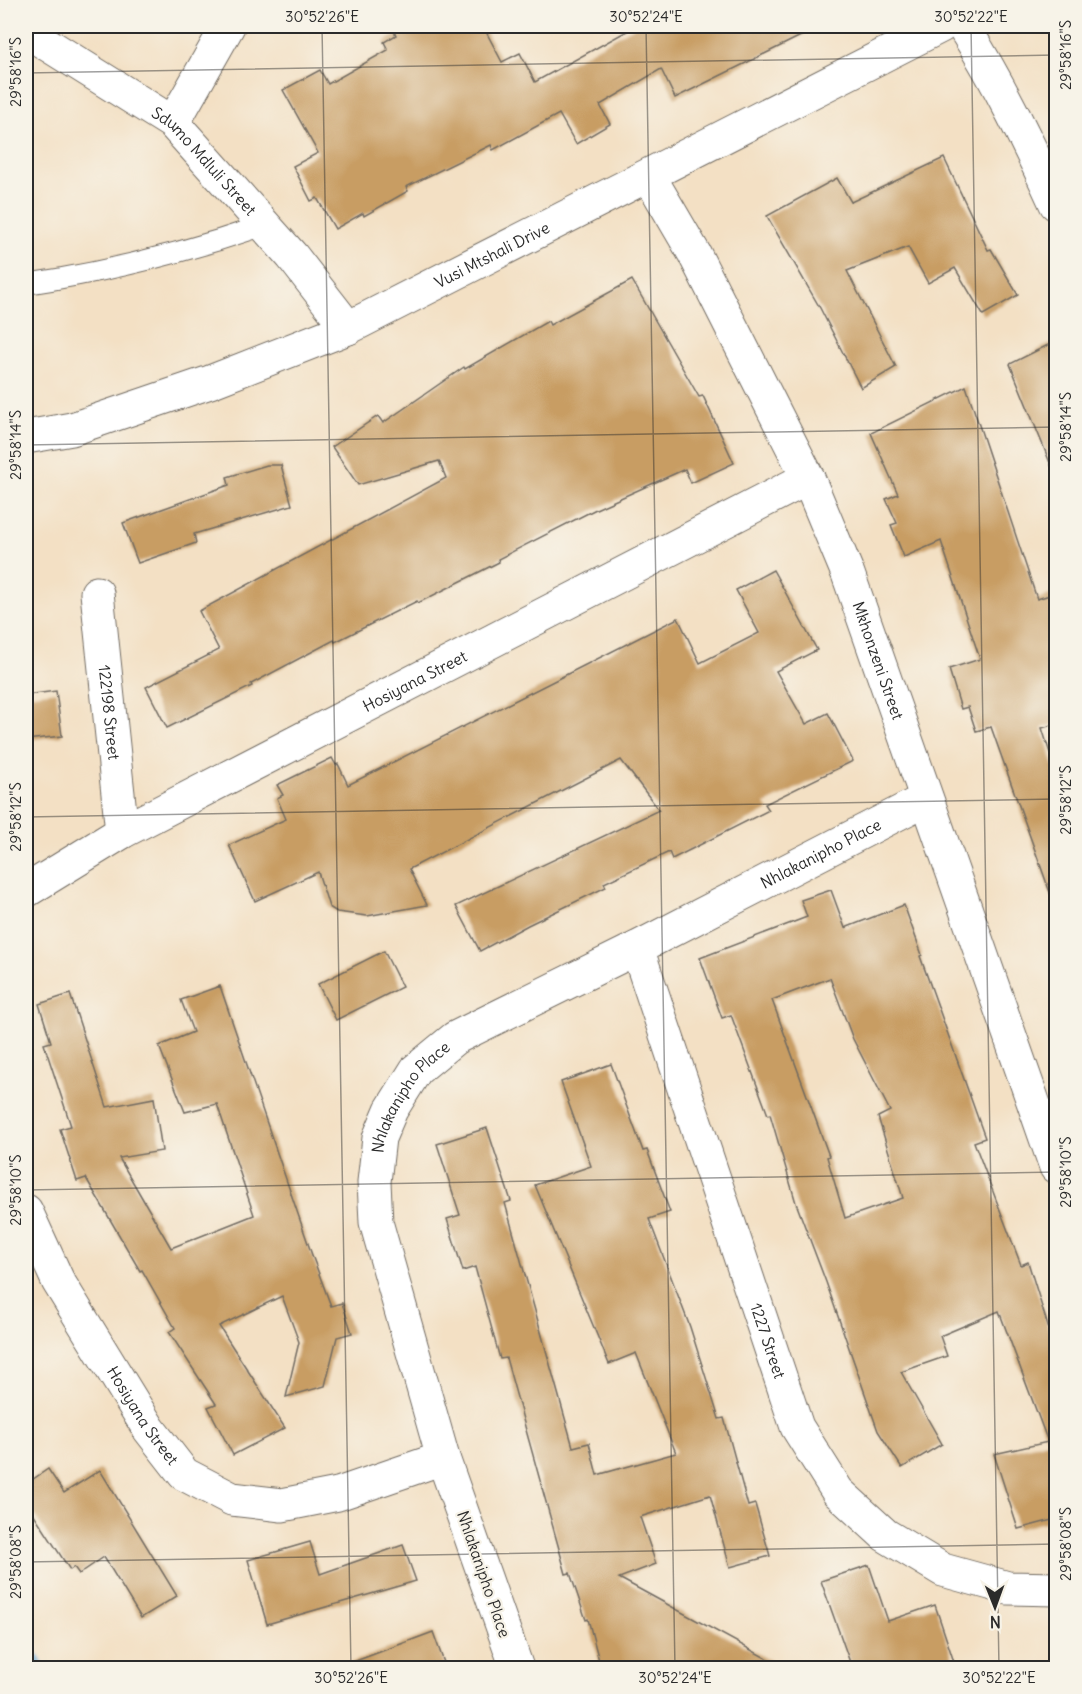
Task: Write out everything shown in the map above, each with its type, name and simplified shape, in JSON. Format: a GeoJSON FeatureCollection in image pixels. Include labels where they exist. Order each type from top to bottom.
{"type":"FeatureCollection","features":[{"type":"Feature","properties":{"kind":"street"},"geometry":{"type":"LineString","coordinates":[[173,123],[228,26]]}},
{"type":"Feature","properties":{"kind":"street","name":"Vusi Mtshali Drive"},"geometry":{"type":"LineString","coordinates":[[26,437],[72,429],[210,382],[348,328],[941,26]]}},
{"type":"Feature","properties":{"kind":"street"},"geometry":{"type":"LineString","coordinates":[[963,26],[992,70],[1015,114],[1056,204]]}},
{"type":"Feature","properties":{"kind":"street","name":"Sdumo Mdluli Street"},"geometry":{"type":"LineString","coordinates":[[26,31],[173,123],[292,256],[348,328]]}},
{"type":"Feature","properties":{"kind":"street","name":"Mkhonzeni Street"},"geometry":{"type":"LineString","coordinates":[[649,176],[694,253],[808,478],[848,574],[1056,1167]]}},
{"type":"Feature","properties":{"kind":"street","name":"Hosiyana Street"},"geometry":{"type":"LineString","coordinates":[[26,891],[122,832],[808,478]]}},
{"type":"Feature","properties":{"kind":"street","name":"122198 Street"},"geometry":{"type":"LineString","coordinates":[[97,593],[122,832]]}},
{"type":"Feature","properties":{"kind":"street","name":"Nhlakanipho Place"},"geometry":{"type":"LineString","coordinates":[[517,1668],[443,1458],[376,1222],[374,1182],[379,1138],[391,1110],[416,1070],[455,1038],[637,948],[926,799]]}},
{"type":"Feature","properties":{"kind":"street","name":"1227 Street"},"geometry":{"type":"LineString","coordinates":[[637,948],[797,1427],[838,1492],[885,1535],[943,1570],[1008,1588],[1056,1589]]}},
{"type":"Feature","properties":{"kind":"street","name":"Hosiyana Street"},"geometry":{"type":"LineString","coordinates":[[26,1211],[58,1281],[149,1429],[184,1474],[232,1499],[282,1505],[338,1494],[443,1458]]}},
{"type":"Feature","properties":{"kind":"lane"},"geometry":{"type":"LineString","coordinates":[[26,284],[68,278],[151,260],[265,225]]}},
{"type":"Feature","properties":{"kind":"building"},"geometry":{"type":"Polygon","coordinates":[[[391,26],[483,26],[502,62],[520,53],[535,82],[636,26],[821,26],[675,98],[661,69],[600,105],[610,124],[576,144],[559,114],[493,150],[491,145],[406,187],[408,191],[364,216],[363,213],[335,229],[317,198],[311,201],[293,166],[318,153],[283,90],[320,70],[328,84],[388,50],[384,42],[396,35],[391,26]]]}},
{"type":"Feature","properties":{"kind":"building"},"geometry":{"type":"Polygon","coordinates":[[[944,158],[988,250],[991,249],[1018,295],[983,315],[955,268],[928,283],[908,247],[847,271],[896,367],[861,388],[820,308],[767,216],[837,178],[851,202],[944,158]]]}},
{"type":"Feature","properties":{"kind":"building"},"geometry":{"type":"Polygon","coordinates":[[[632,280],[699,397],[703,396],[734,463],[691,483],[685,469],[596,509],[498,559],[499,562],[418,603],[417,601],[335,642],[334,640],[251,684],[252,686],[167,728],[146,687],[219,650],[199,611],[446,478],[439,461],[358,485],[332,447],[378,416],[383,423],[464,367],[465,369],[548,321],[550,325],[632,280]]]}},
{"type":"Feature","properties":{"kind":"building"},"geometry":{"type":"Polygon","coordinates":[[[1056,341],[1056,475],[1055,475],[1010,364],[1056,341]]]}},
{"type":"Feature","properties":{"kind":"building"},"geometry":{"type":"Polygon","coordinates":[[[966,386],[1037,599],[1056,593],[1056,724],[1042,728],[1056,772],[1056,897],[1052,898],[991,727],[976,731],[968,707],[961,709],[949,669],[980,659],[941,541],[904,557],[891,525],[897,523],[886,499],[898,494],[871,433],[966,386]]]}},
{"type":"Feature","properties":{"kind":"building"},"geometry":{"type":"Polygon","coordinates":[[[267,465],[281,465],[292,505],[194,534],[196,543],[138,563],[123,523],[229,485],[227,477],[267,465]]]}},
{"type":"Feature","properties":{"kind":"building"},"geometry":{"type":"Polygon","coordinates":[[[773,570],[817,650],[776,671],[806,724],[828,713],[853,761],[765,804],[769,810],[672,859],[669,852],[604,883],[606,887],[480,951],[456,906],[659,810],[621,760],[409,869],[427,905],[367,916],[337,912],[329,907],[318,872],[255,901],[229,845],[286,819],[277,798],[283,795],[277,785],[332,758],[336,765],[338,764],[348,785],[678,618],[700,663],[759,633],[736,590],[773,570]]]}},
{"type":"Feature","properties":{"kind":"building"},"geometry":{"type":"Polygon","coordinates":[[[56,691],[62,736],[26,740],[26,695],[56,691]]]}},
{"type":"Feature","properties":{"kind":"building"},"geometry":{"type":"Polygon","coordinates":[[[831,890],[845,928],[904,905],[985,1138],[974,1142],[1021,1265],[1028,1262],[1056,1352],[1056,1519],[1018,1529],[994,1454],[1048,1442],[999,1311],[940,1336],[947,1356],[901,1372],[942,1444],[902,1468],[878,1431],[796,1203],[770,1114],[768,1115],[731,1015],[722,1018],[700,958],[807,917],[801,900],[831,890]],[[830,978],[772,1000],[829,1156],[827,1157],[845,1218],[903,1198],[878,1117],[890,1111],[853,1039],[830,978]]]}},
{"type":"Feature","properties":{"kind":"building"},"geometry":{"type":"Polygon","coordinates":[[[384,951],[402,987],[336,1020],[318,984],[384,951]]]}},
{"type":"Feature","properties":{"kind":"building"},"geometry":{"type":"Polygon","coordinates":[[[220,986],[331,1306],[342,1303],[352,1333],[337,1337],[325,1386],[286,1397],[299,1342],[282,1296],[219,1326],[285,1428],[233,1455],[208,1407],[216,1404],[169,1332],[175,1328],[142,1270],[140,1271],[86,1178],[77,1181],[60,1129],[71,1126],[44,1044],[51,1042],[39,1004],[70,994],[107,1107],[154,1098],[162,1151],[119,1158],[171,1248],[254,1215],[217,1104],[185,1112],[159,1046],[193,1032],[181,1000],[220,986]]]}},
{"type":"Feature","properties":{"kind":"building"},"geometry":{"type":"Polygon","coordinates":[[[611,1064],[643,1151],[647,1150],[670,1212],[649,1219],[690,1327],[719,1419],[724,1418],[748,1506],[755,1504],[770,1556],[730,1567],[710,1495],[640,1517],[656,1564],[619,1578],[784,1668],[601,1668],[588,1619],[586,1620],[570,1573],[566,1574],[506,1358],[500,1359],[475,1267],[463,1271],[447,1219],[460,1215],[437,1144],[487,1128],[511,1201],[505,1203],[573,1447],[589,1443],[597,1475],[676,1453],[636,1353],[609,1364],[535,1185],[591,1166],[561,1082],[611,1064]]]}},
{"type":"Feature","properties":{"kind":"building"},"geometry":{"type":"Polygon","coordinates":[[[48,1469],[64,1493],[100,1470],[177,1596],[141,1618],[104,1557],[79,1574],[74,1567],[70,1570],[26,1502],[26,1484],[48,1469]]]}},
{"type":"Feature","properties":{"kind":"building"},"geometry":{"type":"Polygon","coordinates":[[[310,1542],[320,1574],[403,1545],[416,1581],[267,1624],[248,1560],[310,1542]]]}},
{"type":"Feature","properties":{"kind":"building"},"geometry":{"type":"Polygon","coordinates":[[[869,1565],[888,1621],[935,1605],[956,1668],[852,1668],[821,1581],[869,1565]]]}},
{"type":"Feature","properties":{"kind":"building"},"geometry":{"type":"Polygon","coordinates":[[[433,1632],[446,1668],[346,1668],[345,1665],[433,1632]]]}},
{"type":"Feature","properties":{"kind":"waterway"},"geometry":{"type":"LineString","coordinates":[[26,1644],[39,1668]]}}]}
